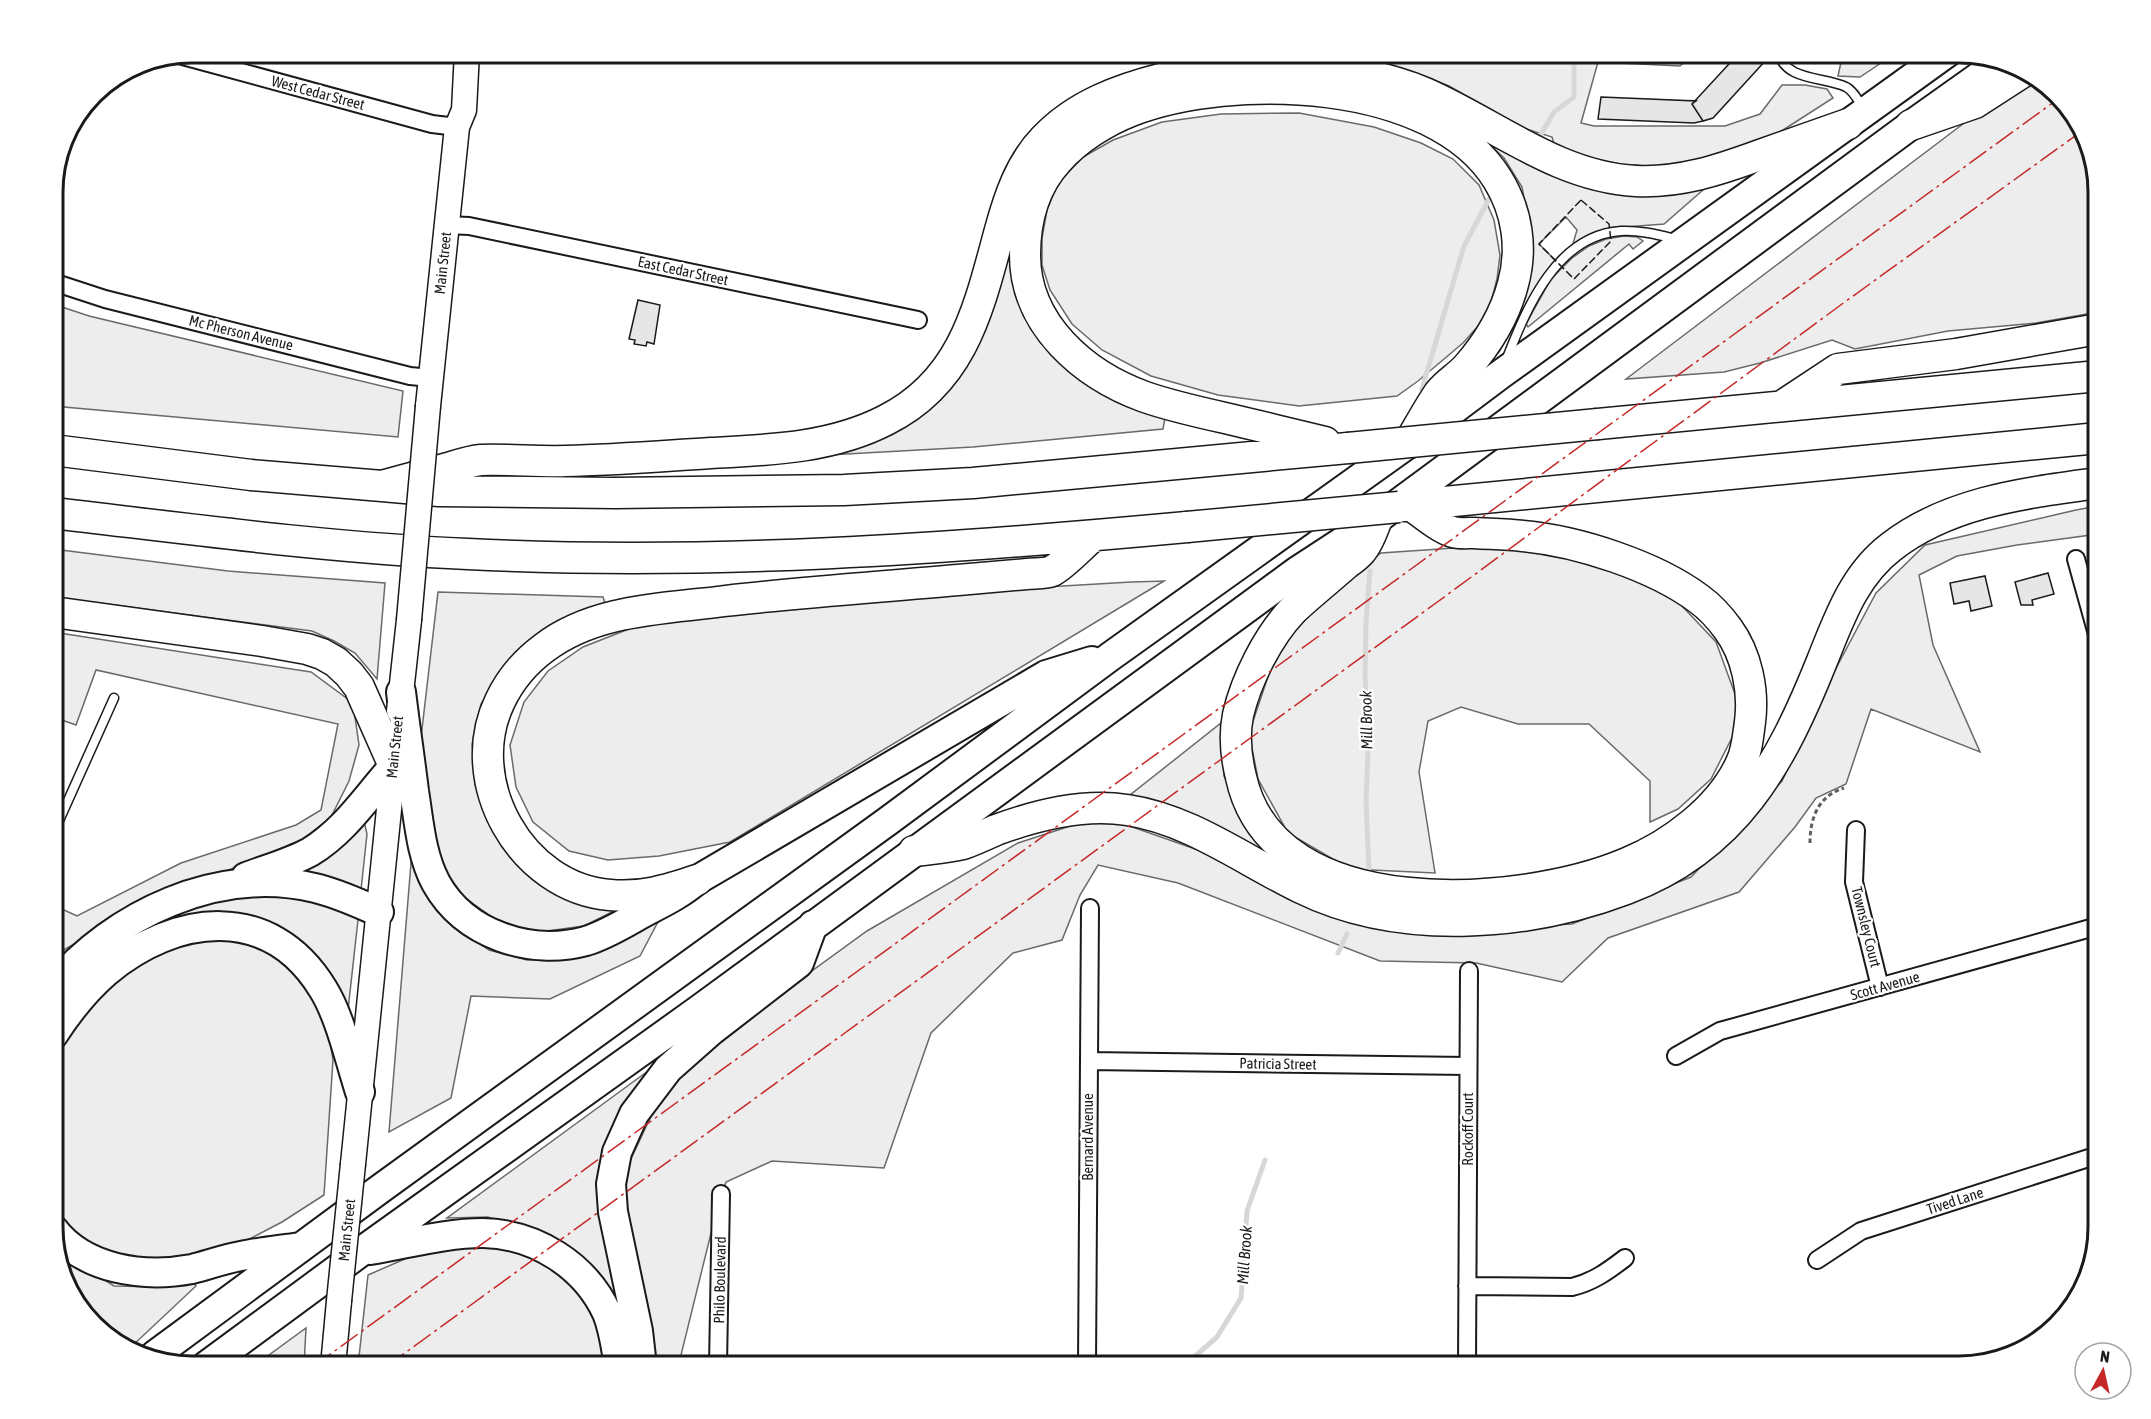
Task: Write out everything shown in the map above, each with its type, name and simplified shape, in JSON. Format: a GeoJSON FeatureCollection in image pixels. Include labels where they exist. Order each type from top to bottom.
{"type":"FeatureCollection","features":[{"type":"Feature","properties":{"kind":"highway"},"geometry":{"type":"LineString","coordinates":[[159,1352],[1111,656],[1933,63]]}},
{"type":"Feature","properties":{"kind":"highway"},"geometry":{"type":"LineString","coordinates":[[382,486],[476,460],[570,461],[796,447],[838,439],[885,421],[907,408],[927,392],[944,375],[961,350],[971,330],[982,297],[1003,217],[1017,180],[1042,141],[1059,125],[1083,108],[1111,94],[1139,84],[1211,70],[1252,67],[1321,69],[1398,82],[1428,94],[1556,161],[1578,170],[1633,181],[1685,179],[1710,174],[1857,117]]}},
{"type":"Feature","properties":{"kind":"highway"},"geometry":{"type":"LineString","coordinates":[[220,1356],[700,1009],[1296,572],[1396,510],[1991,67]]}},
{"type":"Feature","properties":{"kind":"highway"},"geometry":{"type":"LineString","coordinates":[[1911,125],[1975,102],[2016,76]]}},
{"type":"Feature","properties":{"kind":"highway"},"geometry":{"type":"LineString","coordinates":[[1308,446],[1143,396],[1094,372],[1066,350],[1053,335],[1039,311],[1028,282],[1025,257],[1026,232],[1030,212],[1045,177],[1057,161],[1076,143],[1128,112],[1153,103],[1209,92],[1289,89],[1343,95],[1398,108],[1431,121],[1458,137],[1477,154],[1502,187],[1514,217],[1518,250],[1514,282],[1500,322],[1466,368],[1441,391],[1409,443]]}},
{"type":"Feature","properties":{"kind":"highway"},"geometry":{"type":"LineString","coordinates":[[1782,406],[1838,369],[1926,358],[2088,331]]}},
{"type":"Feature","properties":{"kind":"highway"},"geometry":{"type":"LineString","coordinates":[[63,451],[240,473],[439,491],[604,493],[844,490],[973,483],[1308,446],[1348,448],[2088,377]]}},
{"type":"Feature","properties":{"kind":"highway"},"geometry":{"type":"LineString","coordinates":[[63,514],[365,548],[579,557],[789,555],[909,550],[1396,510],[1499,496],[2088,439]]}},
{"type":"Feature","properties":{"kind":"highway"},"geometry":{"type":"LineString","coordinates":[[914,851],[962,844],[998,829],[1063,811],[1112,808],[1160,816],[1329,901],[1390,917],[1424,920],[1501,918],[1546,911],[1627,889],[1661,874],[1692,855],[1719,833],[1748,802],[1768,775],[1802,711],[1852,591],[1865,572],[1889,548],[1917,530],[1949,514],[1983,503],[2088,485]]}},
{"type":"Feature","properties":{"kind":"highway"},"geometry":{"type":"LineString","coordinates":[[1396,510],[1452,532],[1554,540],[1610,556],[1652,572],[1702,601],[1725,626],[1742,655],[1748,674],[1752,711],[1748,741],[1741,763],[1728,785],[1712,804],[1688,826],[1663,844],[1628,863],[1552,885],[1503,892],[1429,895],[1397,893],[1332,876],[1281,846],[1251,808],[1242,785],[1236,735],[1238,715],[1244,695],[1254,670],[1268,645],[1292,612],[1363,549],[1396,510]]}},
{"type":"Feature","properties":{"kind":"highway"},"geometry":{"type":"LineString","coordinates":[[1094,536],[1051,572],[755,598],[622,613],[568,633],[546,646],[526,663],[510,682],[498,703],[489,742],[488,762],[492,791],[504,821],[527,855],[542,868],[582,889],[608,895],[652,895],[697,880],[1046,675],[1111,656]]}},
{"type":"Feature","properties":{"kind":"highway"},"geometry":{"type":"LineString","coordinates":[[63,613],[262,641],[322,654],[336,662],[359,687],[394,766],[347,822],[309,852],[230,884],[199,892],[137,918],[100,942],[63,977]]}},
{"type":"Feature","properties":{"kind":"highway"},"geometry":{"type":"LineString","coordinates":[[401,692],[422,845],[443,895],[470,921],[507,940],[548,947],[567,945],[588,941],[609,931],[684,892],[697,880]]}},
{"type":"Feature","properties":{"kind":"highway"},"geometry":{"type":"LineString","coordinates":[[230,884],[276,883],[314,888],[379,912]]}},
{"type":"Feature","properties":{"kind":"highway"},"geometry":{"type":"LineString","coordinates":[[641,1356],[638,1330],[613,1212],[611,1184],[617,1152],[634,1114],[656,1083],[682,1055],[799,963],[813,925]]}},
{"type":"Feature","properties":{"kind":"highway"},"geometry":{"type":"LineString","coordinates":[[63,1022],[88,989],[106,972],[145,945],[165,935],[194,927],[246,928],[284,946],[300,959],[323,989],[331,1004],[360,1092]]}},
{"type":"Feature","properties":{"kind":"highway"},"geometry":{"type":"LineString","coordinates":[[362,1251],[483,1233],[509,1236],[540,1246],[557,1256],[590,1284],[611,1325],[616,1356]]}},
{"type":"Feature","properties":{"kind":"highway"},"geometry":{"type":"LineString","coordinates":[[64,1240],[71,1248],[91,1260],[117,1268],[143,1272],[190,1269],[238,1256],[303,1246]]}},
{"type":"Feature","properties":{"kind":"main road","name":"Main Street"},"geometry":{"type":"LineString","coordinates":[[451,63],[449,107],[457,127]]}},
{"type":"Feature","properties":{"kind":"main road","name":"Main Street"},"geometry":{"type":"LineString","coordinates":[[334,1356],[409,620],[428,406],[457,127],[464,110],[466,63]]}},
{"type":"Feature","properties":{"kind":"street","name":"West Cedar Street"},"geometry":{"type":"LineString","coordinates":[[208,63],[432,124],[457,127]]}},
{"type":"Feature","properties":{"kind":"street","name":"East Cedar Street"},"geometry":{"type":"LineString","coordinates":[[447,225],[469,226],[918,320]]}},
{"type":"Feature","properties":{"kind":"street","name":"Mc Pherson Avenue"},"geometry":{"type":"LineString","coordinates":[[63,285],[116,302],[410,376],[431,378]]}},
{"type":"Feature","properties":{"kind":"street"},"geometry":{"type":"LineString","coordinates":[[2076,560],[2088,603]]}},
{"type":"Feature","properties":{"kind":"street","name":"Townsley Court"},"geometry":{"type":"LineString","coordinates":[[1856,830],[1854,882],[1880,987]]}},
{"type":"Feature","properties":{"kind":"street","name":"Bernard Avenue"},"geometry":{"type":"LineString","coordinates":[[1087,1356],[1090,908]]}},
{"type":"Feature","properties":{"kind":"street","name":"Scott Avenue"},"geometry":{"type":"LineString","coordinates":[[1676,1056],[1720,1031],[2088,929]]}},
{"type":"Feature","properties":{"kind":"street","name":"Rockoff Court"},"geometry":{"type":"LineString","coordinates":[[1467,1356],[1469,971]]}},
{"type":"Feature","properties":{"kind":"street","name":"Patricia Street"},"geometry":{"type":"LineString","coordinates":[[1089,1061],[1468,1066]]}},
{"type":"Feature","properties":{"kind":"street","name":"Tived Lane"},"geometry":{"type":"LineString","coordinates":[[1817,1260],[1861,1231],[2088,1158]]}},
{"type":"Feature","properties":{"kind":"street","name":"Philo Boulevard"},"geometry":{"type":"LineString","coordinates":[[718,1356],[721,1194]]}},
{"type":"Feature","properties":{"kind":"street"},"geometry":{"type":"LineString","coordinates":[[1467,1286],[1572,1287],[1586,1284],[1599,1277],[1625,1258]]}},
{"type":"Feature","properties":{"kind":"lane"},"geometry":{"type":"LineString","coordinates":[[1782,63],[1788,71],[1848,87],[1857,117]]}},
{"type":"Feature","properties":{"kind":"lane"},"geometry":{"type":"LineString","coordinates":[[1502,374],[1520,325],[1548,276],[1569,254],[1582,245],[1610,233],[1622,231],[1689,241]]}},
{"type":"Feature","properties":{"kind":"lane"},"geometry":{"type":"LineString","coordinates":[[63,812],[114,698]]}},
{"type":"Feature","properties":{"kind":"path"},"geometry":{"type":"LineString","coordinates":[[1809,843],[1810,827],[1821,802],[1829,794],[1844,788]]}},
{"type":"Feature","properties":{"kind":"shaded area"},"geometry":{"type":"Polygon","coordinates":[[[1367,63],[1598,63],[1581,123],[1594,126],[1725,126],[1760,114],[1782,85],[1805,85],[1827,89],[1833,98],[1780,132],[1688,169],[1621,164],[1556,151],[1552,137],[1520,127],[1449,86],[1416,73],[1367,63]]]}},
{"type":"Feature","properties":{"kind":"shaded area"},"geometry":{"type":"Polygon","coordinates":[[[1618,63],[1683,63],[1680,66],[1618,63]]]}},
{"type":"Feature","properties":{"kind":"shaded area"},"geometry":{"type":"Polygon","coordinates":[[[1841,63],[1881,63],[1860,77],[1838,76],[1841,63]]]}},
{"type":"Feature","properties":{"kind":"shaded area"},"geometry":{"type":"Polygon","coordinates":[[[2026,82],[2050,101],[2071,128],[2084,159],[2087,175],[2088,314],[2036,323],[1948,331],[1855,349],[1832,340],[1724,372],[1626,379],[1984,108],[2026,82]]]}},
{"type":"Feature","properties":{"kind":"shaded area"},"geometry":{"type":"Polygon","coordinates":[[[1299,113],[1374,127],[1421,143],[1453,159],[1479,185],[1494,220],[1500,255],[1491,302],[1479,325],[1463,343],[1397,396],[1299,406],[1218,395],[1151,376],[1102,350],[1072,324],[1050,290],[1042,265],[1042,238],[1047,210],[1058,183],[1083,157],[1113,140],[1162,122],[1221,114],[1299,113]]]}},
{"type":"Feature","properties":{"kind":"shaded area"},"geometry":{"type":"Polygon","coordinates":[[[1481,136],[1703,190],[1664,224],[1613,228],[1591,235],[1572,247],[1577,230],[1566,217],[1539,244],[1556,261],[1537,285],[1499,352],[1479,367],[1530,274],[1533,247],[1522,187],[1504,158],[1481,136]]]}},
{"type":"Feature","properties":{"kind":"shaded area"},"geometry":{"type":"Polygon","coordinates":[[[1010,233],[1024,308],[1165,418],[1163,429],[973,447],[792,457],[924,409],[1010,233]]]}},
{"type":"Feature","properties":{"kind":"shaded area"},"geometry":{"type":"Polygon","coordinates":[[[1624,236],[1637,237],[1643,241],[1633,249],[1629,244],[1528,327],[1526,324],[1551,279],[1572,258],[1589,246],[1606,239],[1624,236]]]}},
{"type":"Feature","properties":{"kind":"shaded area"},"geometry":{"type":"Polygon","coordinates":[[[63,307],[89,316],[403,391],[398,437],[63,407],[63,307]]]}},
{"type":"Feature","properties":{"kind":"shaded area"},"geometry":{"type":"Polygon","coordinates":[[[2088,508],[2088,535],[1957,556],[1919,575],[1933,645],[1980,752],[1871,709],[1846,784],[1816,798],[1795,827],[1739,892],[1608,938],[1562,982],[1476,963],[1380,961],[1178,883],[1098,865],[1080,895],[1062,940],[1013,953],[931,1033],[884,1168],[772,1161],[726,1182],[715,1217],[681,1356],[652,1356],[622,1178],[653,1112],[689,1060],[867,931],[1018,843],[1101,816],[1218,857],[1487,929],[1572,924],[1691,877],[1782,781],[1825,689],[1876,593],[1925,545],[2088,508]]]}},
{"type":"Feature","properties":{"kind":"shaded area"},"geometry":{"type":"Polygon","coordinates":[[[1546,546],[1664,587],[1716,642],[1743,716],[1711,779],[1678,809],[1650,822],[1650,781],[1589,724],[1518,724],[1461,707],[1428,721],[1419,772],[1435,873],[1350,869],[1288,833],[1258,779],[1249,733],[1277,650],[1327,590],[1381,553],[1454,548],[1546,546]]]}},
{"type":"Feature","properties":{"kind":"shaded area"},"geometry":{"type":"Polygon","coordinates":[[[63,550],[228,571],[385,583],[377,679],[355,653],[312,631],[63,598],[63,550]]]}},
{"type":"Feature","properties":{"kind":"shaded area"},"geometry":{"type":"Polygon","coordinates":[[[1164,581],[730,842],[659,856],[608,860],[569,851],[533,822],[516,787],[510,745],[524,702],[548,671],[583,647],[649,621],[727,606],[1164,581]]]}},
{"type":"Feature","properties":{"kind":"shaded area"},"geometry":{"type":"Polygon","coordinates":[[[438,592],[603,597],[606,606],[510,661],[481,704],[472,744],[475,785],[490,823],[616,910],[584,926],[532,933],[496,920],[464,897],[445,872],[428,811],[420,746],[438,592]]]}},
{"type":"Feature","properties":{"kind":"shaded area"},"geometry":{"type":"Polygon","coordinates":[[[63,634],[311,672],[353,703],[359,745],[349,781],[331,817],[303,839],[143,906],[63,952],[63,910],[77,916],[181,863],[296,825],[321,810],[338,724],[96,670],[76,725],[63,720],[63,634]]]}},
{"type":"Feature","properties":{"kind":"shaded area"},"geometry":{"type":"Polygon","coordinates":[[[1221,723],[1224,776],[1251,831],[1279,860],[1181,811],[1130,795],[1221,723]]]}},
{"type":"Feature","properties":{"kind":"shaded area"},"geometry":{"type":"Polygon","coordinates":[[[364,821],[367,834],[361,890],[278,876],[364,821]]]}},
{"type":"Feature","properties":{"kind":"shaded area"},"geometry":{"type":"Polygon","coordinates":[[[413,839],[453,925],[489,950],[527,960],[569,959],[597,951],[660,918],[640,956],[550,999],[471,996],[451,1098],[389,1132],[413,839]]]}},
{"type":"Feature","properties":{"kind":"shaded area"},"geometry":{"type":"Polygon","coordinates":[[[294,893],[354,913],[358,920],[346,1028],[335,991],[203,914],[159,920],[196,902],[294,893]]]}},
{"type":"Feature","properties":{"kind":"shaded area"},"geometry":{"type":"Polygon","coordinates":[[[206,937],[253,943],[298,972],[327,1023],[333,1060],[324,1195],[282,1222],[234,1247],[153,1262],[95,1248],[63,1222],[63,1042],[90,1004],[125,972],[161,948],[206,937]]]}},
{"type":"Feature","properties":{"kind":"shaded area"},"geometry":{"type":"Polygon","coordinates":[[[648,1071],[616,1127],[622,1312],[561,1242],[488,1217],[447,1218],[648,1071]]]}},
{"type":"Feature","properties":{"kind":"shaded area"},"geometry":{"type":"Polygon","coordinates":[[[488,1244],[525,1252],[556,1268],[583,1296],[602,1333],[605,1356],[359,1356],[368,1275],[407,1258],[444,1248],[488,1244]]]}},
{"type":"Feature","properties":{"kind":"shaded area"},"geometry":{"type":"Polygon","coordinates":[[[66,1256],[114,1286],[167,1287],[194,1283],[196,1286],[135,1343],[107,1324],[90,1305],[80,1291],[66,1256]]]}},
{"type":"Feature","properties":{"kind":"shaded area"},"geometry":{"type":"Polygon","coordinates":[[[306,1328],[305,1356],[268,1356],[306,1328]]]}},
{"type":"Feature","properties":{"kind":"building"},"geometry":{"type":"Polygon","coordinates":[[[1730,63],[1763,63],[1713,118],[1703,121],[1692,104],[1730,63]]]}},
{"type":"Feature","properties":{"kind":"building"},"geometry":{"type":"Polygon","coordinates":[[[1601,97],[1696,101],[1692,104],[1703,121],[1694,123],[1598,119],[1601,97]]]}},
{"type":"Feature","properties":{"kind":"building"},"geometry":{"type":"Polygon","coordinates":[[[638,300],[660,305],[654,344],[647,342],[646,346],[634,344],[635,340],[629,339],[638,300]]]}},
{"type":"Feature","properties":{"kind":"building"},"geometry":{"type":"Polygon","coordinates":[[[2048,573],[2054,594],[2032,600],[2033,605],[2021,605],[2015,582],[2048,573]]]}},
{"type":"Feature","properties":{"kind":"building"},"geometry":{"type":"Polygon","coordinates":[[[1985,576],[1992,606],[1971,611],[1969,601],[1954,604],[1950,583],[1985,576]]]}},
{"type":"Feature","properties":{"kind":"waterway","name":"Mill Brook"},"geometry":{"type":"LineString","coordinates":[[1541,134],[1554,112],[1574,97],[1574,63]]}},
{"type":"Feature","properties":{"kind":"waterway","name":"Mill Brook"},"geometry":{"type":"LineString","coordinates":[[1422,389],[1464,246],[1489,199]]}},
{"type":"Feature","properties":{"kind":"waterway","name":"Mill Brook"},"geometry":{"type":"LineString","coordinates":[[1369,869],[1365,674],[1370,571]]}},
{"type":"Feature","properties":{"kind":"waterway","name":"Mill Brook"},"geometry":{"type":"LineString","coordinates":[[1338,953],[1347,934]]}},
{"type":"Feature","properties":{"kind":"waterway","name":"Mill Brook"},"geometry":{"type":"LineString","coordinates":[[1195,1356],[1217,1337],[1241,1298],[1247,1211],[1265,1160]]}},
{"type":"Feature","properties":{"kind":"fence"},"geometry":{"type":"LineString","coordinates":[[1581,200],[1609,224],[1611,241],[1574,279],[1539,244],[1581,200]]}},
{"type":"Feature","properties":{"kind":"power"},"geometry":{"type":"LineString","coordinates":[[328,1356],[2052,103]]}},
{"type":"Feature","properties":{"kind":"power"},"geometry":{"type":"LineString","coordinates":[[401,1356],[2075,136]]}}]}
